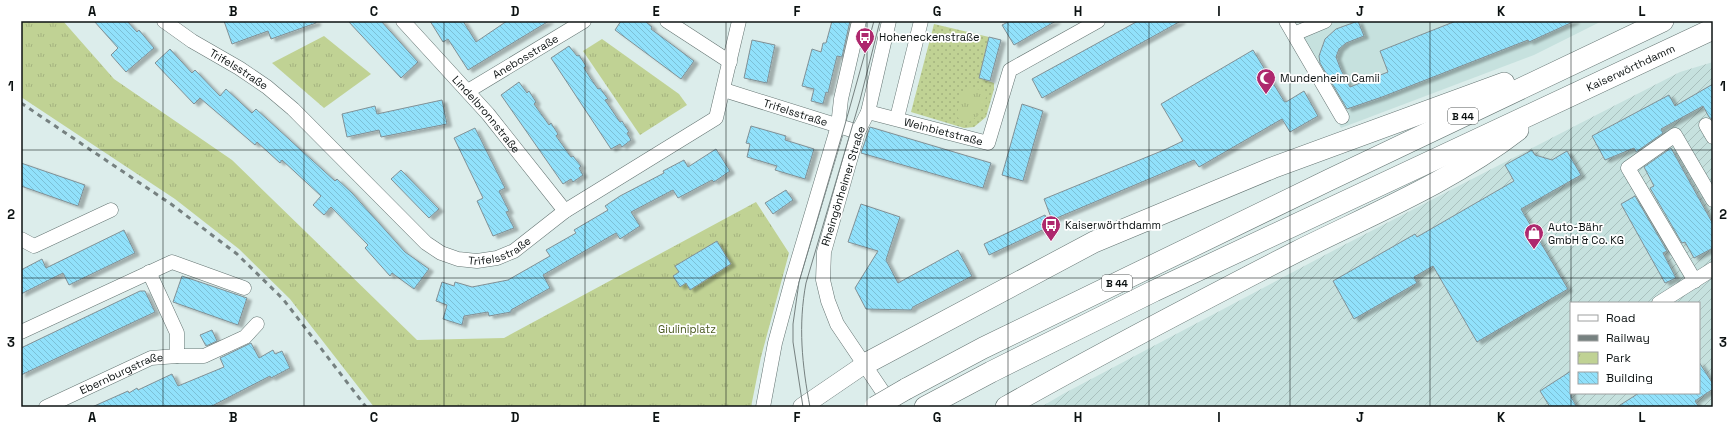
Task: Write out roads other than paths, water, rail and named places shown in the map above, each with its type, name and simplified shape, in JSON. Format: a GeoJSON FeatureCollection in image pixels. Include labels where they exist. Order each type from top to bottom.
{"type":"FeatureCollection","features":[{"type":"Feature","properties":{"kind":"highway","name":"B 44"},"geometry":{"type":"LineString","coordinates":[[874,407],[983,348],[1322,183],[1663,21]]}},
{"type":"Feature","properties":{"kind":"highway","name":"Kaiserwörthdamm"},"geometry":{"type":"LineString","coordinates":[[1548,106],[1713,29]]}},
{"type":"Feature","properties":{"kind":"highway"},"geometry":{"type":"LineString","coordinates":[[865,364],[1094,242],[1272,168],[1514,80],[1597,53]]}},
{"type":"Feature","properties":{"kind":"highway","name":"B 44"},"geometry":{"type":"LineString","coordinates":[[925,407],[1154,291],[1548,106]]}},
{"type":"Feature","properties":{"kind":"highway"},"geometry":{"type":"LineString","coordinates":[[1006,407],[1050,382],[1283,259],[1444,179],[1495,148],[1548,106]]}},
{"type":"Feature","properties":{"kind":"main road"},"geometry":{"type":"LineString","coordinates":[[802,407],[865,364]]}},
{"type":"Feature","properties":{"kind":"street","name":"Trifelsstraße"},"geometry":{"type":"LineString","coordinates":[[164,21],[192,41],[239,68],[267,87],[293,109],[426,243],[441,253],[458,259],[477,261],[497,258],[514,251],[565,211],[716,118],[724,90],[858,132]]}},
{"type":"Feature","properties":{"kind":"street","name":"Lindelbronnstraße"},"geometry":{"type":"LineString","coordinates":[[403,21],[488,114],[565,211]]}},
{"type":"Feature","properties":{"kind":"street","name":"Anebosstraße"},"geometry":{"type":"LineString","coordinates":[[468,91],[584,21]]}},
{"type":"Feature","properties":{"kind":"street"},"geometry":{"type":"LineString","coordinates":[[667,21],[730,62]]}},
{"type":"Feature","properties":{"kind":"street"},"geometry":{"type":"LineString","coordinates":[[724,90],[739,21]]}},
{"type":"Feature","properties":{"kind":"street","name":"Rheingönheimer Straße"},"geometry":{"type":"LineString","coordinates":[[763,407],[775,343],[790,287],[838,126],[841,99],[859,21]]}},
{"type":"Feature","properties":{"kind":"street","name":"Rheingönheimer Straße"},"geometry":{"type":"LineString","coordinates":[[889,21],[868,112],[858,132],[824,252],[823,280],[828,301],[837,324],[894,407]]}},
{"type":"Feature","properties":{"kind":"street"},"geometry":{"type":"LineString","coordinates":[[897,118],[921,21]]}},
{"type":"Feature","properties":{"kind":"street","name":"Weinbietstraße"},"geometry":{"type":"LineString","coordinates":[[868,112],[897,118],[988,143],[1010,70],[1098,21]]}},
{"type":"Feature","properties":{"kind":"street"},"geometry":{"type":"LineString","coordinates":[[1286,21],[1342,117]]}},
{"type":"Feature","properties":{"kind":"street"},"geometry":{"type":"LineString","coordinates":[[1294,34],[1324,21]]}},
{"type":"Feature","properties":{"kind":"street"},"geometry":{"type":"LineString","coordinates":[[1695,280],[1628,168],[1675,135],[1713,200]]}},
{"type":"Feature","properties":{"kind":"street"},"geometry":{"type":"LineString","coordinates":[[21,239],[34,246],[111,210]]}},
{"type":"Feature","properties":{"kind":"street"},"geometry":{"type":"LineString","coordinates":[[21,332],[172,262],[244,288]]}},
{"type":"Feature","properties":{"kind":"street"},"geometry":{"type":"LineString","coordinates":[[1661,302],[1713,269]]}},
{"type":"Feature","properties":{"kind":"street","name":"Ebernburgstraße"},"geometry":{"type":"LineString","coordinates":[[149,272],[177,333],[178,356]]}},
{"type":"Feature","properties":{"kind":"street","name":"Ebernburgstraße"},"geometry":{"type":"LineString","coordinates":[[46,407],[151,358],[204,356],[245,337],[257,324]]}},
{"type":"Feature","properties":{"kind":"tram line"},"geometry":{"type":"LineString","coordinates":[[803,407],[793,342],[793,324],[799,282],[874,21]]}},
{"type":"Feature","properties":{"kind":"tram line"},"geometry":{"type":"LineString","coordinates":[[810,407],[802,345],[802,314],[806,283],[860,100],[880,21]]}},
{"type":"Feature","properties":{"kind":"railway"},"geometry":{"type":"LineString","coordinates":[[21,103],[171,204],[237,254],[283,299],[366,407]]}},
{"type":"Feature","properties":{"kind":"place","name":"Hoheneckenstraße"},"geometry":{"type":"Point","coordinates":[865,54]}},
{"type":"Feature","properties":{"kind":"place","name":"Mundenheim Camii"},"geometry":{"type":"Point","coordinates":[1266,95]}},
{"type":"Feature","properties":{"kind":"place","name":"Kaiserwörthdamm"},"geometry":{"type":"Point","coordinates":[1051,242]}},
{"type":"Feature","properties":{"kind":"place","name":"Auto-Bähr GmbH & Co. KG"},"geometry":{"type":"Point","coordinates":[1534,250]}},
{"type":"Feature","properties":{"kind":"park label","name":"Giuliniplatz"},"geometry":{"type":"Point","coordinates":[687,329]}}]}
